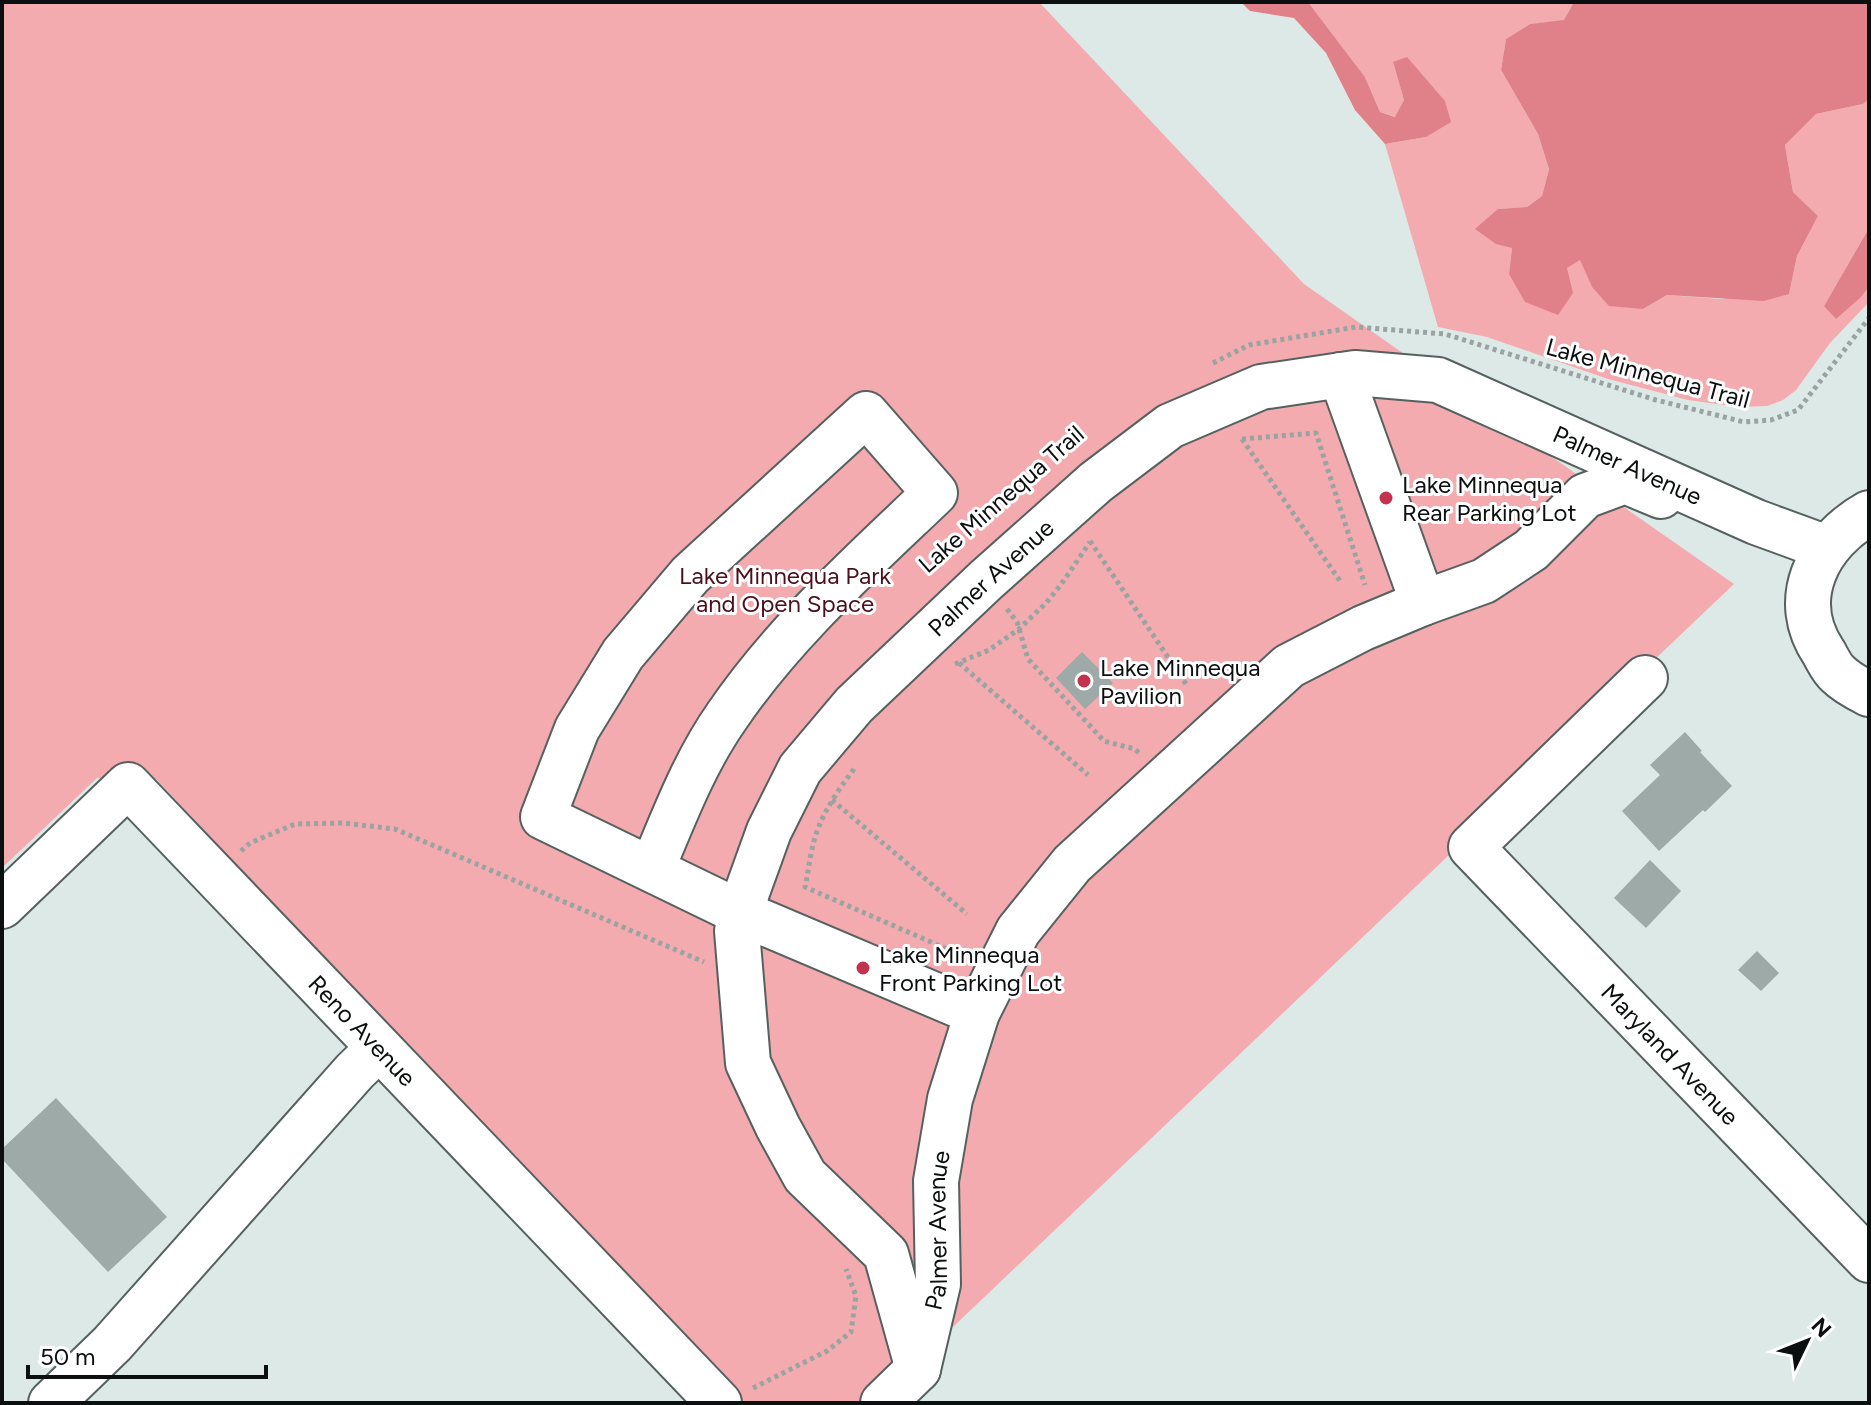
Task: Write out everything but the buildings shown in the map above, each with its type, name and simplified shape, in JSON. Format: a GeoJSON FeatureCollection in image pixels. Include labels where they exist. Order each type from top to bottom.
{"type":"FeatureCollection","features":[{"type":"Feature","properties":{"kind":"street","name":"Palmer Avenue"},"geometry":{"type":"LineString","coordinates":[[918,1369],[886,1254],[805,1176],[748,1063],[737,931],[726,906],[747,892],[769,831],[800,769],[854,705],[986,580],[1096,482],[1170,426],[1261,387],[1355,373],[1438,380],[1756,522],[1821,558]]}},
{"type":"Feature","properties":{"kind":"street"},"geometry":{"type":"LineString","coordinates":[[1341,375],[1423,603]]}},
{"type":"Feature","properties":{"kind":"street"},"geometry":{"type":"LineString","coordinates":[[652,869],[697,766],[726,717],[753,681],[812,613],[935,493],[866,414],[690,575],[623,654],[577,729],[543,817],[726,906],[977,1013]]}},
{"type":"Feature","properties":{"kind":"street","name":"Palmer Avenue"},"geometry":{"type":"LineString","coordinates":[[918,1369],[938,1284],[936,1181],[950,1099],[977,1013],[1018,931],[1072,864],[1289,666],[1363,628],[1484,581],[1531,550],[1585,496],[1625,481],[1689,509],[1821,558]]}},
{"type":"Feature","properties":{"kind":"street"},"geometry":{"type":"LineString","coordinates":[[1869,513],[1846,529],[1821,558],[1809,587],[1807,611],[1816,641],[1837,674],[1869,694]]}},
{"type":"Feature","properties":{"kind":"street","name":"Maryland Avenue"},"geometry":{"type":"LineString","coordinates":[[1645,678],[1471,847],[1869,1260]]}},
{"type":"Feature","properties":{"kind":"street","name":"Reno Avenue"},"geometry":{"type":"LineString","coordinates":[[2,906],[128,785],[379,1048],[734,1396]]}},
{"type":"Feature","properties":{"kind":"street"},"geometry":{"type":"LineString","coordinates":[[51,1403],[112,1344],[355,1071],[379,1048]]}},
{"type":"Feature","properties":{"kind":"street"},"geometry":{"type":"LineString","coordinates":[[883,1403],[918,1369]]}},
{"type":"Feature","properties":{"kind":"path","name":"Lake Minnequa Trail"},"geometry":{"type":"LineString","coordinates":[[1210,365],[1249,345],[1356,327],[1445,334],[1656,400],[1744,422],[1771,420],[1798,410],[1869,318]]}},
{"type":"Feature","properties":{"kind":"path"},"geometry":{"type":"LineString","coordinates":[[1231,443],[1242,439],[1316,433],[1365,585]]}},
{"type":"Feature","properties":{"kind":"path"},"geometry":{"type":"LineString","coordinates":[[1242,439],[1340,581]]}},
{"type":"Feature","properties":{"kind":"path"},"geometry":{"type":"LineString","coordinates":[[1088,775],[956,664],[989,650],[1019,629],[1060,586],[1097,534]]}},
{"type":"Feature","properties":{"kind":"path"},"geometry":{"type":"LineString","coordinates":[[1090,541],[1186,684]]}},
{"type":"Feature","properties":{"kind":"path"},"geometry":{"type":"LineString","coordinates":[[986,580],[1017,622],[1028,659],[1104,741],[1135,749],[1164,780]]}},
{"type":"Feature","properties":{"kind":"path"},"geometry":{"type":"LineString","coordinates":[[861,760],[819,824],[805,887],[963,956]]}},
{"type":"Feature","properties":{"kind":"path"},"geometry":{"type":"LineString","coordinates":[[832,800],[967,914]]}},
{"type":"Feature","properties":{"kind":"path"},"geometry":{"type":"LineString","coordinates":[[216,877],[250,843],[295,824],[343,823],[395,829],[709,964],[707,917],[726,906]]}},
{"type":"Feature","properties":{"kind":"path"},"geometry":{"type":"LineString","coordinates":[[734,1396],[827,1351],[851,1332],[856,1296],[842,1259]]}},
{"type":"Feature","properties":{"kind":"green space","name":"Lake Minnequa Park and Open Space"},"geometry":{"type":"Polygon","coordinates":[[[2,2],[1039,2],[1304,284],[1734,584],[873,1403],[745,1403],[156,779],[97,778],[2,868],[2,2]]]}},
{"type":"Feature","properties":{"kind":"green space"},"geometry":{"type":"Polygon","coordinates":[[[1308,2],[1574,2],[1564,21],[1530,24],[1506,39],[1501,70],[1538,134],[1549,169],[1542,196],[1527,207],[1498,209],[1512,248],[1509,274],[1567,268],[1580,259],[1592,287],[1643,309],[1667,295],[1720,299],[1789,294],[1797,256],[1818,216],[1793,192],[1785,145],[1816,114],[1863,104],[1869,99],[1869,228],[1824,306],[1861,297],[1869,287],[1869,302],[1830,343],[1796,390],[1783,400],[1767,406],[1739,407],[1688,400],[1608,379],[1487,337],[1438,327],[1385,144],[1426,137],[1393,62],[1404,100],[1396,117],[1380,112],[1365,77],[1308,2]]]}},
{"type":"Feature","properties":{"kind":"shaded area"},"geometry":{"type":"Polygon","coordinates":[[[1241,2],[1308,2],[1365,77],[1380,112],[1395,117],[1404,100],[1393,62],[1407,57],[1445,101],[1451,122],[1426,137],[1385,144],[1355,110],[1326,53],[1294,18],[1250,11],[1241,2]]]}},
{"type":"Feature","properties":{"kind":"shaded area"},"geometry":{"type":"Polygon","coordinates":[[[1574,2],[1869,2],[1869,99],[1863,104],[1816,114],[1785,145],[1793,192],[1818,216],[1797,256],[1789,294],[1764,301],[1667,295],[1643,309],[1609,306],[1592,287],[1580,260],[1567,268],[1573,293],[1558,315],[1525,302],[1509,274],[1512,248],[1496,244],[1475,229],[1498,209],[1527,207],[1542,196],[1549,169],[1538,134],[1501,70],[1506,39],[1530,24],[1564,20],[1574,2]]]}},
{"type":"Feature","properties":{"kind":"shaded area"},"geometry":{"type":"Polygon","coordinates":[[[1869,228],[1869,287],[1836,319],[1824,306],[1869,228]]]}},
{"type":"Feature","properties":{"kind":"place","name":"Lake Minnequa Rear Parking Lot"},"geometry":{"type":"Point","coordinates":[1386,498]}},
{"type":"Feature","properties":{"kind":"place","name":"Lake Minnequa Pavilion"},"geometry":{"type":"Point","coordinates":[1084,681]}},
{"type":"Feature","properties":{"kind":"place","name":"Lake Minnequa Front Parking Lot"},"geometry":{"type":"Point","coordinates":[863,968]}}]}
